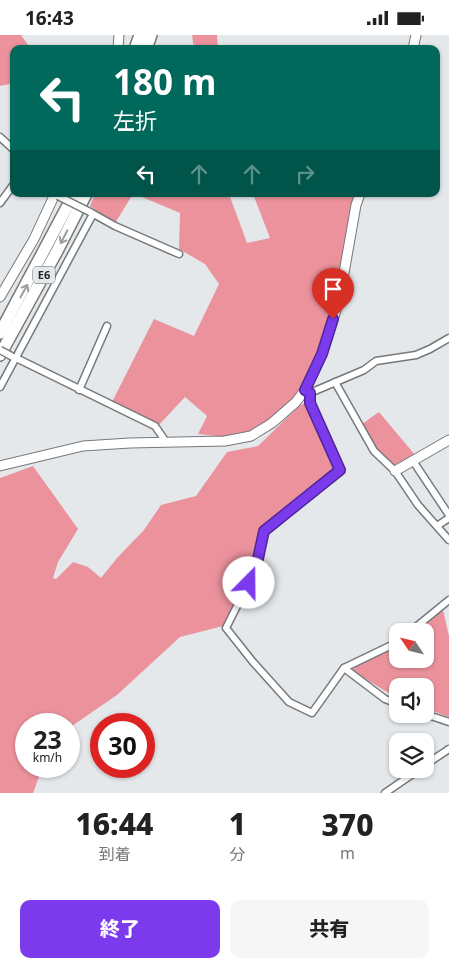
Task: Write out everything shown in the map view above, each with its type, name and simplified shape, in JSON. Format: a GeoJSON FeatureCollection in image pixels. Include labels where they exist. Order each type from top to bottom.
{"type":"FeatureCollection","features":[{"type":"Feature","properties":{"kind":"highway","name":"E6"},"geometry":{"type":"LineString","coordinates":[[0,333],[72,197]]}},
{"type":"Feature","properties":{"kind":"highway","name":"E6"},"geometry":{"type":"LineString","coordinates":[[0,355],[84,197]]}},
{"type":"Feature","properties":{"kind":"street"},"geometry":{"type":"LineString","coordinates":[[0,137],[10,146]]}},
{"type":"Feature","properties":{"kind":"street"},"geometry":{"type":"LineString","coordinates":[[0,203],[10,189]]}},
{"type":"Feature","properties":{"kind":"street"},"geometry":{"type":"LineString","coordinates":[[0,297],[34,239],[55,197]]}},
{"type":"Feature","properties":{"kind":"street"},"geometry":{"type":"LineString","coordinates":[[60,197],[114,226],[179,254]]}},
{"type":"Feature","properties":{"kind":"street"},"geometry":{"type":"LineString","coordinates":[[0,466],[82,446],[225,441],[251,436],[272,423],[307,391],[322,354],[339,301],[359,197]]}},
{"type":"Feature","properties":{"kind":"street"},"geometry":{"type":"LineString","coordinates":[[0,387],[91,213]]}},
{"type":"Feature","properties":{"kind":"street"},"geometry":{"type":"LineString","coordinates":[[79,390],[107,326]]}},
{"type":"Feature","properties":{"kind":"street"},"geometry":{"type":"LineString","coordinates":[[307,391],[364,370],[376,361],[416,355],[449,338]]}},
{"type":"Feature","properties":{"kind":"street"},"geometry":{"type":"LineString","coordinates":[[0,349],[155,427],[166,442]]}},
{"type":"Feature","properties":{"kind":"street"},"geometry":{"type":"LineString","coordinates":[[335,382],[374,451],[395,471],[418,505],[449,540]]}},
{"type":"Feature","properties":{"kind":"street"},"geometry":{"type":"LineString","coordinates":[[307,391],[310,403],[340,470],[264,531],[256,568],[226,628],[289,702],[312,713],[344,669],[389,646]]}},
{"type":"Feature","properties":{"kind":"street"},"geometry":{"type":"LineString","coordinates":[[395,471],[449,440]]}},
{"type":"Feature","properties":{"kind":"street"},"geometry":{"type":"LineString","coordinates":[[413,461],[449,517],[437,526]]}},
{"type":"Feature","properties":{"kind":"street"},"geometry":{"type":"LineString","coordinates":[[421,623],[449,600]]}},
{"type":"Feature","properties":{"kind":"street"},"geometry":{"type":"LineString","coordinates":[[344,669],[389,701]]}},
{"type":"Feature","properties":{"kind":"street"},"geometry":{"type":"LineString","coordinates":[[434,716],[449,722]]}},
{"type":"Feature","properties":{"kind":"street"},"geometry":{"type":"LineString","coordinates":[[434,759],[449,749]]}},
{"type":"Feature","properties":{"kind":"street"},"geometry":{"type":"LineString","coordinates":[[386,793],[407,778]]}},
{"type":"Feature","properties":{"kind":"shaded area"},"geometry":{"type":"Polygon","coordinates":[[[0,35],[21,35],[28,45],[10,45],[10,84],[0,86],[0,35]]]}},
{"type":"Feature","properties":{"kind":"shaded area"},"geometry":{"type":"Polygon","coordinates":[[[192,35],[217,35],[218,45],[193,45],[192,35]]]}},
{"type":"Feature","properties":{"kind":"shaded area"},"geometry":{"type":"Polygon","coordinates":[[[94,197],[131,197],[115,223],[90,206],[94,197]]]}},
{"type":"Feature","properties":{"kind":"shaded area"},"geometry":{"type":"Polygon","coordinates":[[[142,197],[230,197],[247,243],[270,238],[254,197],[355,197],[333,309],[319,353],[304,384],[293,400],[262,426],[244,434],[217,436],[198,434],[207,416],[185,397],[157,427],[112,402],[154,319],[194,336],[219,284],[205,264],[179,249],[180,213],[142,197]]]}},
{"type":"Feature","properties":{"kind":"shaded area"},"geometry":{"type":"Polygon","coordinates":[[[306,402],[336,468],[262,528],[252,569],[223,626],[180,637],[117,695],[80,720],[80,713],[15,713],[15,778],[39,778],[33,793],[0,793],[0,478],[33,466],[78,529],[58,562],[53,578],[56,579],[73,562],[88,567],[101,578],[144,530],[161,505],[196,496],[227,452],[258,446],[298,407],[306,402]]]}},
{"type":"Feature","properties":{"kind":"shaded area"},"geometry":{"type":"Polygon","coordinates":[[[379,412],[415,455],[395,465],[376,449],[362,424],[379,412]]]}},
{"type":"Feature","properties":{"kind":"shaded area"},"geometry":{"type":"Polygon","coordinates":[[[443,610],[449,636],[449,717],[434,711],[434,678],[389,678],[389,693],[354,672],[353,666],[389,648],[389,668],[434,668],[434,623],[426,623],[443,610]]]}},
{"type":"Feature","properties":{"kind":"route"},"geometry":{"type":"LineString","coordinates":[[249,583],[256,568],[264,531],[340,470],[310,403],[310,393],[305,390],[322,354],[333,319]]}}]}
